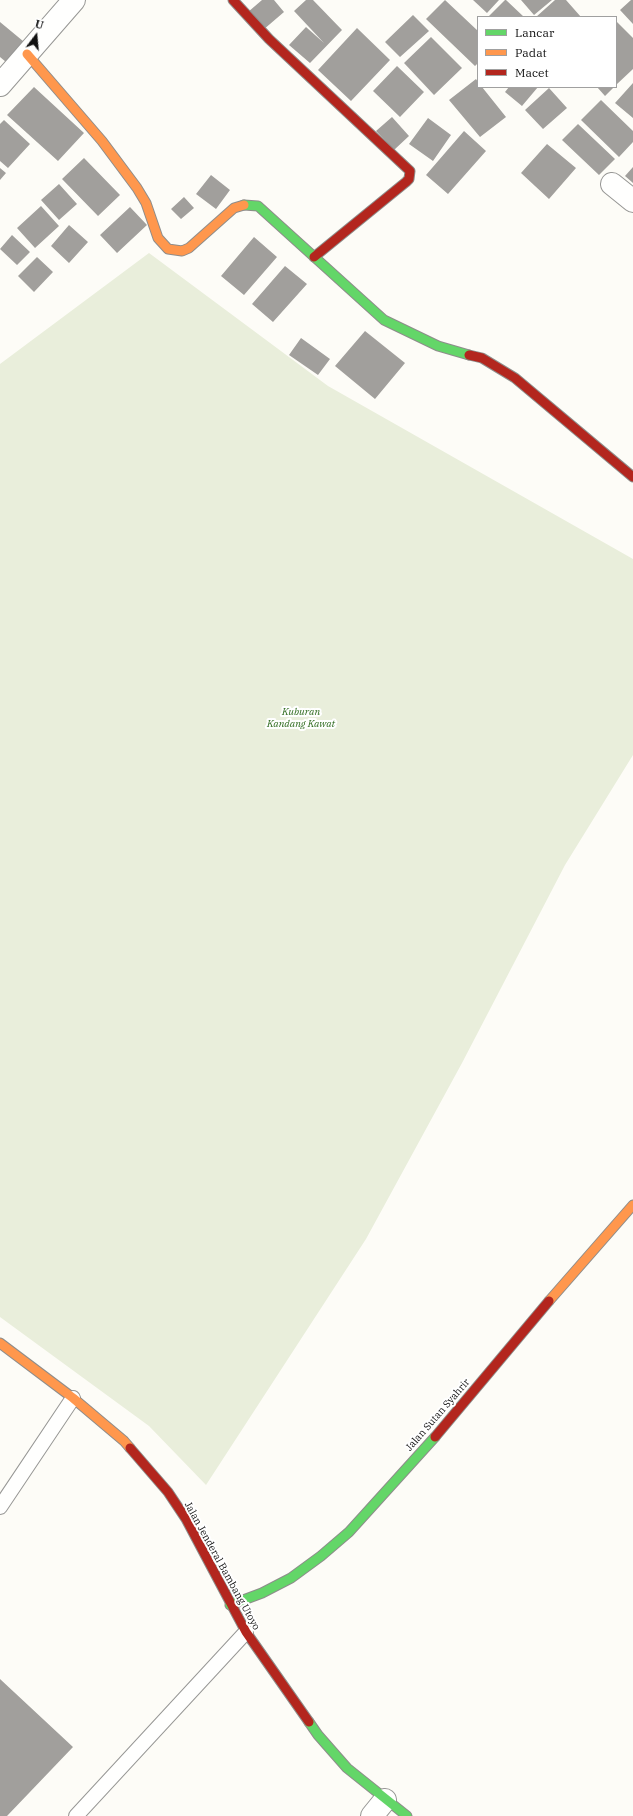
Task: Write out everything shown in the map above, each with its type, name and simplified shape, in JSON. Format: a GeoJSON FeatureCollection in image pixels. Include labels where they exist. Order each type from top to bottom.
{"type":"FeatureCollection","features":[{"type":"Feature","properties":{"kind":"street"},"geometry":{"type":"LineString","coordinates":[[0,85],[74,0]]}},
{"type":"Feature","properties":{"kind":"street"},"geometry":{"type":"LineString","coordinates":[[233,0],[269,39],[410,171],[409,179],[406,182],[314,257]]}},
{"type":"Feature","properties":{"kind":"street"},"geometry":{"type":"LineString","coordinates":[[26,54],[102,141],[137,188],[146,203],[158,238],[168,249],[182,251],[189,248],[234,208],[247,204],[258,206],[384,320],[438,346],[482,358],[515,378],[633,477]]}},
{"type":"Feature","properties":{"kind":"street"},"geometry":{"type":"LineString","coordinates":[[612,184],[633,201]]}},
{"type":"Feature","properties":{"kind":"street","name":"Jalan Sutan Syahrir"},"geometry":{"type":"LineString","coordinates":[[230,1605],[262,1593],[291,1578],[321,1556],[349,1532],[440,1431],[552,1297],[633,1205]]}},
{"type":"Feature","properties":{"kind":"street","name":"Jalan Jenderal Bambang Utoyo"},"geometry":{"type":"LineString","coordinates":[[0,1343],[73,1398],[124,1441],[168,1492],[186,1519],[230,1605],[246,1632],[318,1735],[347,1768],[378,1808],[407,1816]]}},
{"type":"Feature","properties":{"kind":"lane"},"geometry":{"type":"LineString","coordinates":[[0,1507],[73,1398]]}},
{"type":"Feature","properties":{"kind":"lane"},"geometry":{"type":"LineString","coordinates":[[76,1816],[246,1632]]}},
{"type":"Feature","properties":{"kind":"green space","name":"Kuburan Kandang Kawat"},"geometry":{"type":"Polygon","coordinates":[[[149,253],[328,386],[633,559],[633,755],[565,865],[462,1063],[366,1239],[206,1485],[149,1426],[0,1317],[0,364],[149,253]]]}},
{"type":"Feature","properties":{"kind":"building"},"geometry":{"type":"Polygon","coordinates":[[[262,0],[274,0],[284,12],[263,30],[248,12],[262,0]]]}},
{"type":"Feature","properties":{"kind":"building"},"geometry":{"type":"Polygon","coordinates":[[[306,0],[313,0],[342,30],[310,63],[289,45],[306,27],[324,43],[294,11],[306,0]]]}},
{"type":"Feature","properties":{"kind":"building"},"geometry":{"type":"Polygon","coordinates":[[[445,0],[477,30],[477,64],[475,66],[426,19],[445,0]]]}},
{"type":"Feature","properties":{"kind":"building"},"geometry":{"type":"Polygon","coordinates":[[[473,0],[499,0],[487,13],[473,0]]]}},
{"type":"Feature","properties":{"kind":"building"},"geometry":{"type":"Polygon","coordinates":[[[506,0],[523,16],[489,16],[506,0]]]}},
{"type":"Feature","properties":{"kind":"building"},"geometry":{"type":"Polygon","coordinates":[[[521,0],[552,0],[534,15],[521,0]]]}},
{"type":"Feature","properties":{"kind":"building"},"geometry":{"type":"Polygon","coordinates":[[[555,0],[566,0],[580,16],[537,16],[555,0]]]}},
{"type":"Feature","properties":{"kind":"building"},"geometry":{"type":"Polygon","coordinates":[[[631,0],[633,0],[633,24],[620,10],[631,0]]]}},
{"type":"Feature","properties":{"kind":"building"},"geometry":{"type":"Polygon","coordinates":[[[413,15],[429,31],[400,57],[385,42],[413,15]]]}},
{"type":"Feature","properties":{"kind":"building"},"geometry":{"type":"Polygon","coordinates":[[[0,22],[29,46],[12,67],[0,57],[0,22]]]}},
{"type":"Feature","properties":{"kind":"building"},"geometry":{"type":"Polygon","coordinates":[[[617,22],[633,38],[633,69],[617,84],[617,22]]]}},
{"type":"Feature","properties":{"kind":"building"},"geometry":{"type":"Polygon","coordinates":[[[357,28],[390,60],[351,101],[318,70],[357,28]]]}},
{"type":"Feature","properties":{"kind":"building"},"geometry":{"type":"Polygon","coordinates":[[[431,37],[462,68],[434,95],[404,63],[431,37]]]}},
{"type":"Feature","properties":{"kind":"building"},"geometry":{"type":"Polygon","coordinates":[[[397,66],[424,92],[400,117],[373,91],[397,66]]]}},
{"type":"Feature","properties":{"kind":"building"},"geometry":{"type":"Polygon","coordinates":[[[476,79],[477,88],[483,88],[506,117],[480,137],[449,100],[476,79]]]}},
{"type":"Feature","properties":{"kind":"building"},"geometry":{"type":"Polygon","coordinates":[[[633,83],[633,118],[615,103],[633,83]]]}},
{"type":"Feature","properties":{"kind":"building"},"geometry":{"type":"Polygon","coordinates":[[[34,87],[84,133],[58,161],[7,115],[34,87]]]}},
{"type":"Feature","properties":{"kind":"building"},"geometry":{"type":"Polygon","coordinates":[[[508,88],[537,88],[522,106],[505,92],[508,88]]]}},
{"type":"Feature","properties":{"kind":"building"},"geometry":{"type":"Polygon","coordinates":[[[549,88],[567,108],[543,129],[525,110],[549,88]]]}},
{"type":"Feature","properties":{"kind":"building"},"geometry":{"type":"Polygon","coordinates":[[[598,88],[613,88],[605,96],[598,88]]]}},
{"type":"Feature","properties":{"kind":"building"},"geometry":{"type":"Polygon","coordinates":[[[601,100],[633,131],[633,142],[619,157],[581,120],[601,100]]]}},
{"type":"Feature","properties":{"kind":"building"},"geometry":{"type":"Polygon","coordinates":[[[392,117],[409,136],[394,150],[376,131],[392,117]]]}},
{"type":"Feature","properties":{"kind":"building"},"geometry":{"type":"Polygon","coordinates":[[[428,118],[451,135],[433,161],[409,144],[428,118]]]}},
{"type":"Feature","properties":{"kind":"building"},"geometry":{"type":"Polygon","coordinates":[[[4,120],[30,144],[8,168],[0,161],[0,124],[4,120]]]}},
{"type":"Feature","properties":{"kind":"building"},"geometry":{"type":"Polygon","coordinates":[[[578,124],[615,159],[599,175],[562,140],[578,124]]]}},
{"type":"Feature","properties":{"kind":"building"},"geometry":{"type":"Polygon","coordinates":[[[464,131],[486,151],[448,194],[426,175],[464,131]]]}},
{"type":"Feature","properties":{"kind":"building"},"geometry":{"type":"Polygon","coordinates":[[[547,144],[576,168],[549,199],[521,173],[547,144]]]}},
{"type":"Feature","properties":{"kind":"building"},"geometry":{"type":"Polygon","coordinates":[[[84,158],[120,195],[98,216],[62,179],[84,158]]]}},
{"type":"Feature","properties":{"kind":"building"},"geometry":{"type":"Polygon","coordinates":[[[633,167],[633,183],[625,176],[633,167]]]}},
{"type":"Feature","properties":{"kind":"building"},"geometry":{"type":"Polygon","coordinates":[[[0,168],[6,173],[0,180],[0,168]]]}},
{"type":"Feature","properties":{"kind":"building"},"geometry":{"type":"Polygon","coordinates":[[[211,175],[230,190],[216,209],[196,194],[211,175]]]}},
{"type":"Feature","properties":{"kind":"building"},"geometry":{"type":"Polygon","coordinates":[[[59,184],[77,204],[59,220],[41,200],[59,184]]]}},
{"type":"Feature","properties":{"kind":"building"},"geometry":{"type":"Polygon","coordinates":[[[184,197],[194,208],[181,219],[171,209],[184,197]]]}},
{"type":"Feature","properties":{"kind":"building"},"geometry":{"type":"Polygon","coordinates":[[[41,206],[59,226],[35,248],[17,228],[41,206]]]}},
{"type":"Feature","properties":{"kind":"building"},"geometry":{"type":"Polygon","coordinates":[[[130,207],[147,225],[117,253],[100,235],[130,207]]]}},
{"type":"Feature","properties":{"kind":"building"},"geometry":{"type":"Polygon","coordinates":[[[69,225],[88,242],[69,263],[51,246],[69,225]]]}},
{"type":"Feature","properties":{"kind":"building"},"geometry":{"type":"Polygon","coordinates":[[[12,235],[30,252],[17,265],[0,249],[12,235]]]}},
{"type":"Feature","properties":{"kind":"building"},"geometry":{"type":"Polygon","coordinates":[[[254,237],[277,257],[244,295],[221,276],[254,237]]]}},
{"type":"Feature","properties":{"kind":"building"},"geometry":{"type":"Polygon","coordinates":[[[37,257],[53,272],[34,292],[18,276],[37,257]]]}},
{"type":"Feature","properties":{"kind":"building"},"geometry":{"type":"Polygon","coordinates":[[[285,266],[307,284],[273,322],[252,304],[285,266]]]}},
{"type":"Feature","properties":{"kind":"building"},"geometry":{"type":"Polygon","coordinates":[[[365,331],[405,363],[375,399],[335,366],[365,331]]]}},
{"type":"Feature","properties":{"kind":"building"},"geometry":{"type":"Polygon","coordinates":[[[301,338],[330,359],[318,375],[289,355],[301,338]]]}},
{"type":"Feature","properties":{"kind":"building"},"geometry":{"type":"Polygon","coordinates":[[[0,1679],[73,1747],[7,1816],[0,1816],[0,1679]]]}},
{"type":"Feature","properties":{"kind":"traffic: fast"},"geometry":{"type":"LineString","coordinates":[[244,205],[258,206],[384,320],[438,346],[469,355]]}},
{"type":"Feature","properties":{"kind":"traffic: fast"},"geometry":{"type":"LineString","coordinates":[[230,1605],[262,1593],[291,1578],[321,1556],[349,1532],[435,1437]]}},
{"type":"Feature","properties":{"kind":"traffic: fast"},"geometry":{"type":"LineString","coordinates":[[309,1722],[318,1735],[347,1768],[407,1816]]}},
{"type":"Feature","properties":{"kind":"traffic: slow"},"geometry":{"type":"LineString","coordinates":[[27,54],[102,141],[137,188],[146,203],[158,238],[168,249],[182,251],[189,248],[234,208],[244,205]]}},
{"type":"Feature","properties":{"kind":"traffic: slow"},"geometry":{"type":"LineString","coordinates":[[549,1301],[633,1205]]}},
{"type":"Feature","properties":{"kind":"traffic: slow"},"geometry":{"type":"LineString","coordinates":[[0,1343],[73,1398],[124,1441],[130,1448]]}},
{"type":"Feature","properties":{"kind":"traffic: jam"},"geometry":{"type":"LineString","coordinates":[[233,0],[269,39],[410,171],[409,179],[406,182],[314,257]]}},
{"type":"Feature","properties":{"kind":"traffic: jam"},"geometry":{"type":"LineString","coordinates":[[469,355],[482,358],[515,378],[633,477]]}},
{"type":"Feature","properties":{"kind":"traffic: jam"},"geometry":{"type":"LineString","coordinates":[[435,1437],[549,1301]]}},
{"type":"Feature","properties":{"kind":"traffic: jam"},"geometry":{"type":"LineString","coordinates":[[130,1448],[168,1492],[186,1519],[246,1632],[309,1722]]}}]}
